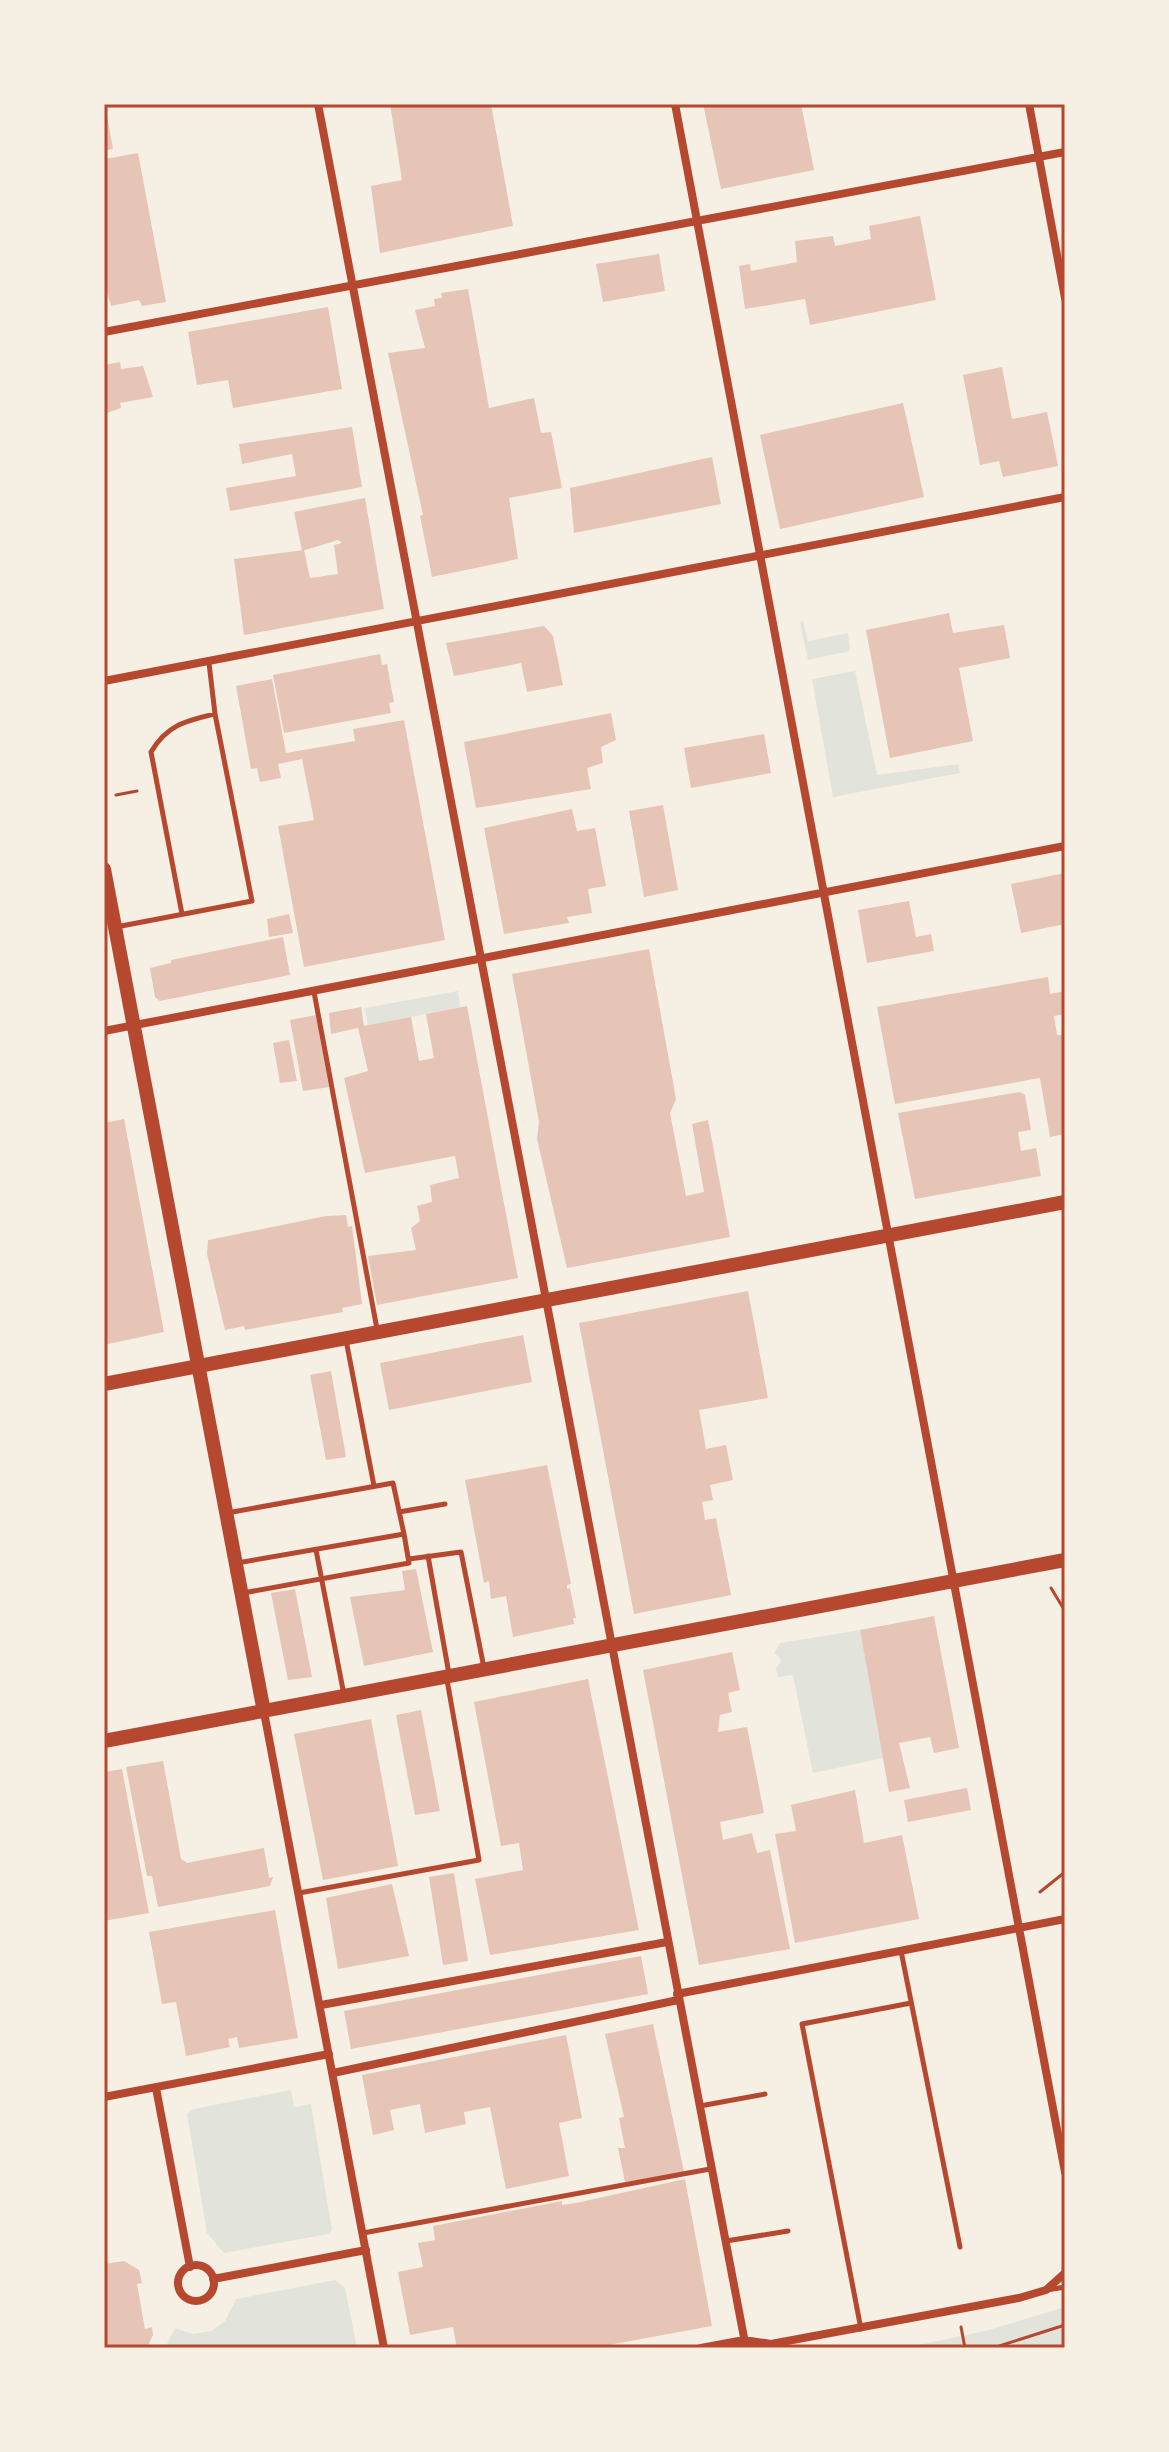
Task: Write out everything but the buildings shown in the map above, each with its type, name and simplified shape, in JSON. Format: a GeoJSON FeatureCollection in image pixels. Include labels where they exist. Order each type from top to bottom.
{"type":"FeatureCollection","features":[{"type":"Feature","properties":{"kind":"main road"},"geometry":{"type":"LineString","coordinates":[[104,869],[264,1712]]}},
{"type":"Feature","properties":{"kind":"main road"},"geometry":{"type":"LineString","coordinates":[[104,1384],[1065,1202]]}},
{"type":"Feature","properties":{"kind":"main road"},"geometry":{"type":"LineString","coordinates":[[104,1741],[1065,1560]]}},
{"type":"Feature","properties":{"kind":"street"},"geometry":{"type":"LineString","coordinates":[[318,104],[745,2344]]}},
{"type":"Feature","properties":{"kind":"street"},"geometry":{"type":"LineString","coordinates":[[675,104],[1065,2172]]}},
{"type":"Feature","properties":{"kind":"street"},"geometry":{"type":"LineString","coordinates":[[1029,104],[1065,298]]}},
{"type":"Feature","properties":{"kind":"street"},"geometry":{"type":"LineString","coordinates":[[104,332],[1065,152]]}},
{"type":"Feature","properties":{"kind":"street"},"geometry":{"type":"LineString","coordinates":[[104,681],[1065,497]]}},
{"type":"Feature","properties":{"kind":"street"},"geometry":{"type":"LineString","coordinates":[[104,1031],[1065,846]]}},
{"type":"Feature","properties":{"kind":"street"},"geometry":{"type":"LineString","coordinates":[[264,1712],[384,2348]]}},
{"type":"Feature","properties":{"kind":"street"},"geometry":{"type":"LineString","coordinates":[[333,2073],[678,1997],[1065,1919]]}},
{"type":"Feature","properties":{"kind":"street"},"geometry":{"type":"LineString","coordinates":[[321,2005],[667,1942]]}},
{"type":"Feature","properties":{"kind":"street"},"geometry":{"type":"LineString","coordinates":[[104,2097],[329,2054]]}},
{"type":"Feature","properties":{"kind":"street"},"geometry":{"type":"LineString","coordinates":[[156,2088],[190,2267]]}},
{"type":"Feature","properties":{"kind":"street"},"geometry":{"type":"LineString","coordinates":[[213,2279],[366,2250]]}},
{"type":"Feature","properties":{"kind":"street"},"geometry":{"type":"LineString","coordinates":[[201,2266],[213,2279],[209,2295],[199,2301],[188,2299],[178,2285],[181,2274],[190,2267],[201,2266]]}},
{"type":"Feature","properties":{"kind":"street"},"geometry":{"type":"LineString","coordinates":[[701,2348],[767,2345],[861,2329],[1046,2290],[1065,2273]]}},
{"type":"Feature","properties":{"kind":"lane"},"geometry":{"type":"LineString","coordinates":[[115,927],[252,901],[215,714],[209,663]]}},
{"type":"Feature","properties":{"kind":"lane"},"geometry":{"type":"LineString","coordinates":[[182,914],[151,752],[161,733],[177,723],[215,714]]}},
{"type":"Feature","properties":{"kind":"lane"},"geometry":{"type":"LineString","coordinates":[[314,992],[377,1333]]}},
{"type":"Feature","properties":{"kind":"lane"},"geometry":{"type":"LineString","coordinates":[[346,1340],[374,1486]]}},
{"type":"Feature","properties":{"kind":"lane"},"geometry":{"type":"LineString","coordinates":[[226,1513],[393,1483],[404,1534],[409,1563],[242,1593]]}},
{"type":"Feature","properties":{"kind":"lane"},"geometry":{"type":"LineString","coordinates":[[399,1512],[445,1504]]}},
{"type":"Feature","properties":{"kind":"lane"},"geometry":{"type":"LineString","coordinates":[[235,1563],[404,1534]]}},
{"type":"Feature","properties":{"kind":"lane"},"geometry":{"type":"LineString","coordinates":[[316,1550],[345,1696]]}},
{"type":"Feature","properties":{"kind":"lane"},"geometry":{"type":"LineString","coordinates":[[409,1559],[461,1552],[485,1671]]}},
{"type":"Feature","properties":{"kind":"lane"},"geometry":{"type":"LineString","coordinates":[[298,1893],[479,1860],[428,1556]]}},
{"type":"Feature","properties":{"kind":"lane"},"geometry":{"type":"LineString","coordinates":[[901,1951],[960,2247]]}},
{"type":"Feature","properties":{"kind":"lane"},"geometry":{"type":"LineString","coordinates":[[861,2329],[802,2024],[911,2003]]}},
{"type":"Feature","properties":{"kind":"lane"},"geometry":{"type":"LineString","coordinates":[[700,2106],[765,2094]]}},
{"type":"Feature","properties":{"kind":"lane"},"geometry":{"type":"LineString","coordinates":[[363,2233],[710,2169]]}},
{"type":"Feature","properties":{"kind":"lane"},"geometry":{"type":"LineString","coordinates":[[725,2241],[788,2231]]}},
{"type":"Feature","properties":{"kind":"lane"},"geometry":{"type":"LineString","coordinates":[[1046,2290],[1065,2287]]}},
{"type":"Feature","properties":{"kind":"path"},"geometry":{"type":"LineString","coordinates":[[116,795],[137,791]]}},
{"type":"Feature","properties":{"kind":"path"},"geometry":{"type":"LineString","coordinates":[[1051,1588],[1065,1611]]}},
{"type":"Feature","properties":{"kind":"path"},"geometry":{"type":"LineString","coordinates":[[1040,1892],[1065,1872]]}},
{"type":"Feature","properties":{"kind":"path"},"geometry":{"type":"LineString","coordinates":[[993,2348],[1065,2325]]}},
{"type":"Feature","properties":{"kind":"path"},"geometry":{"type":"LineString","coordinates":[[961,2327],[965,2348]]}},
{"type":"Feature","properties":{"kind":"shaded area"},"geometry":{"type":"Polygon","coordinates":[[[803,621],[808,641],[848,633],[850,651],[808,660],[800,622],[803,621]]]}},
{"type":"Feature","properties":{"kind":"shaded area"},"geometry":{"type":"Polygon","coordinates":[[[855,671],[877,775],[958,764],[960,773],[833,797],[812,679],[855,671]]]}},
{"type":"Feature","properties":{"kind":"shaded area"},"geometry":{"type":"Polygon","coordinates":[[[458,991],[460,1007],[368,1026],[365,1008],[458,991]]]}},
{"type":"Feature","properties":{"kind":"shaded area"},"geometry":{"type":"Polygon","coordinates":[[[860,1630],[883,1758],[813,1773],[793,1675],[778,1677],[776,1668],[782,1660],[774,1653],[780,1643],[860,1630]]]}},
{"type":"Feature","properties":{"kind":"shaded area"},"geometry":{"type":"Polygon","coordinates":[[[291,2090],[294,2107],[311,2104],[332,2230],[328,2234],[224,2253],[207,2233],[187,2114],[194,2109],[291,2090]]]}},
{"type":"Feature","properties":{"kind":"shaded area"},"geometry":{"type":"Polygon","coordinates":[[[335,2280],[345,2288],[357,2348],[165,2348],[175,2328],[193,2334],[211,2331],[225,2321],[236,2299],[335,2280]]]}},
{"type":"Feature","properties":{"kind":"shaded area"},"geometry":{"type":"Polygon","coordinates":[[[1065,2307],[1065,2348],[905,2348],[989,2330],[1065,2307]]]}}]}
